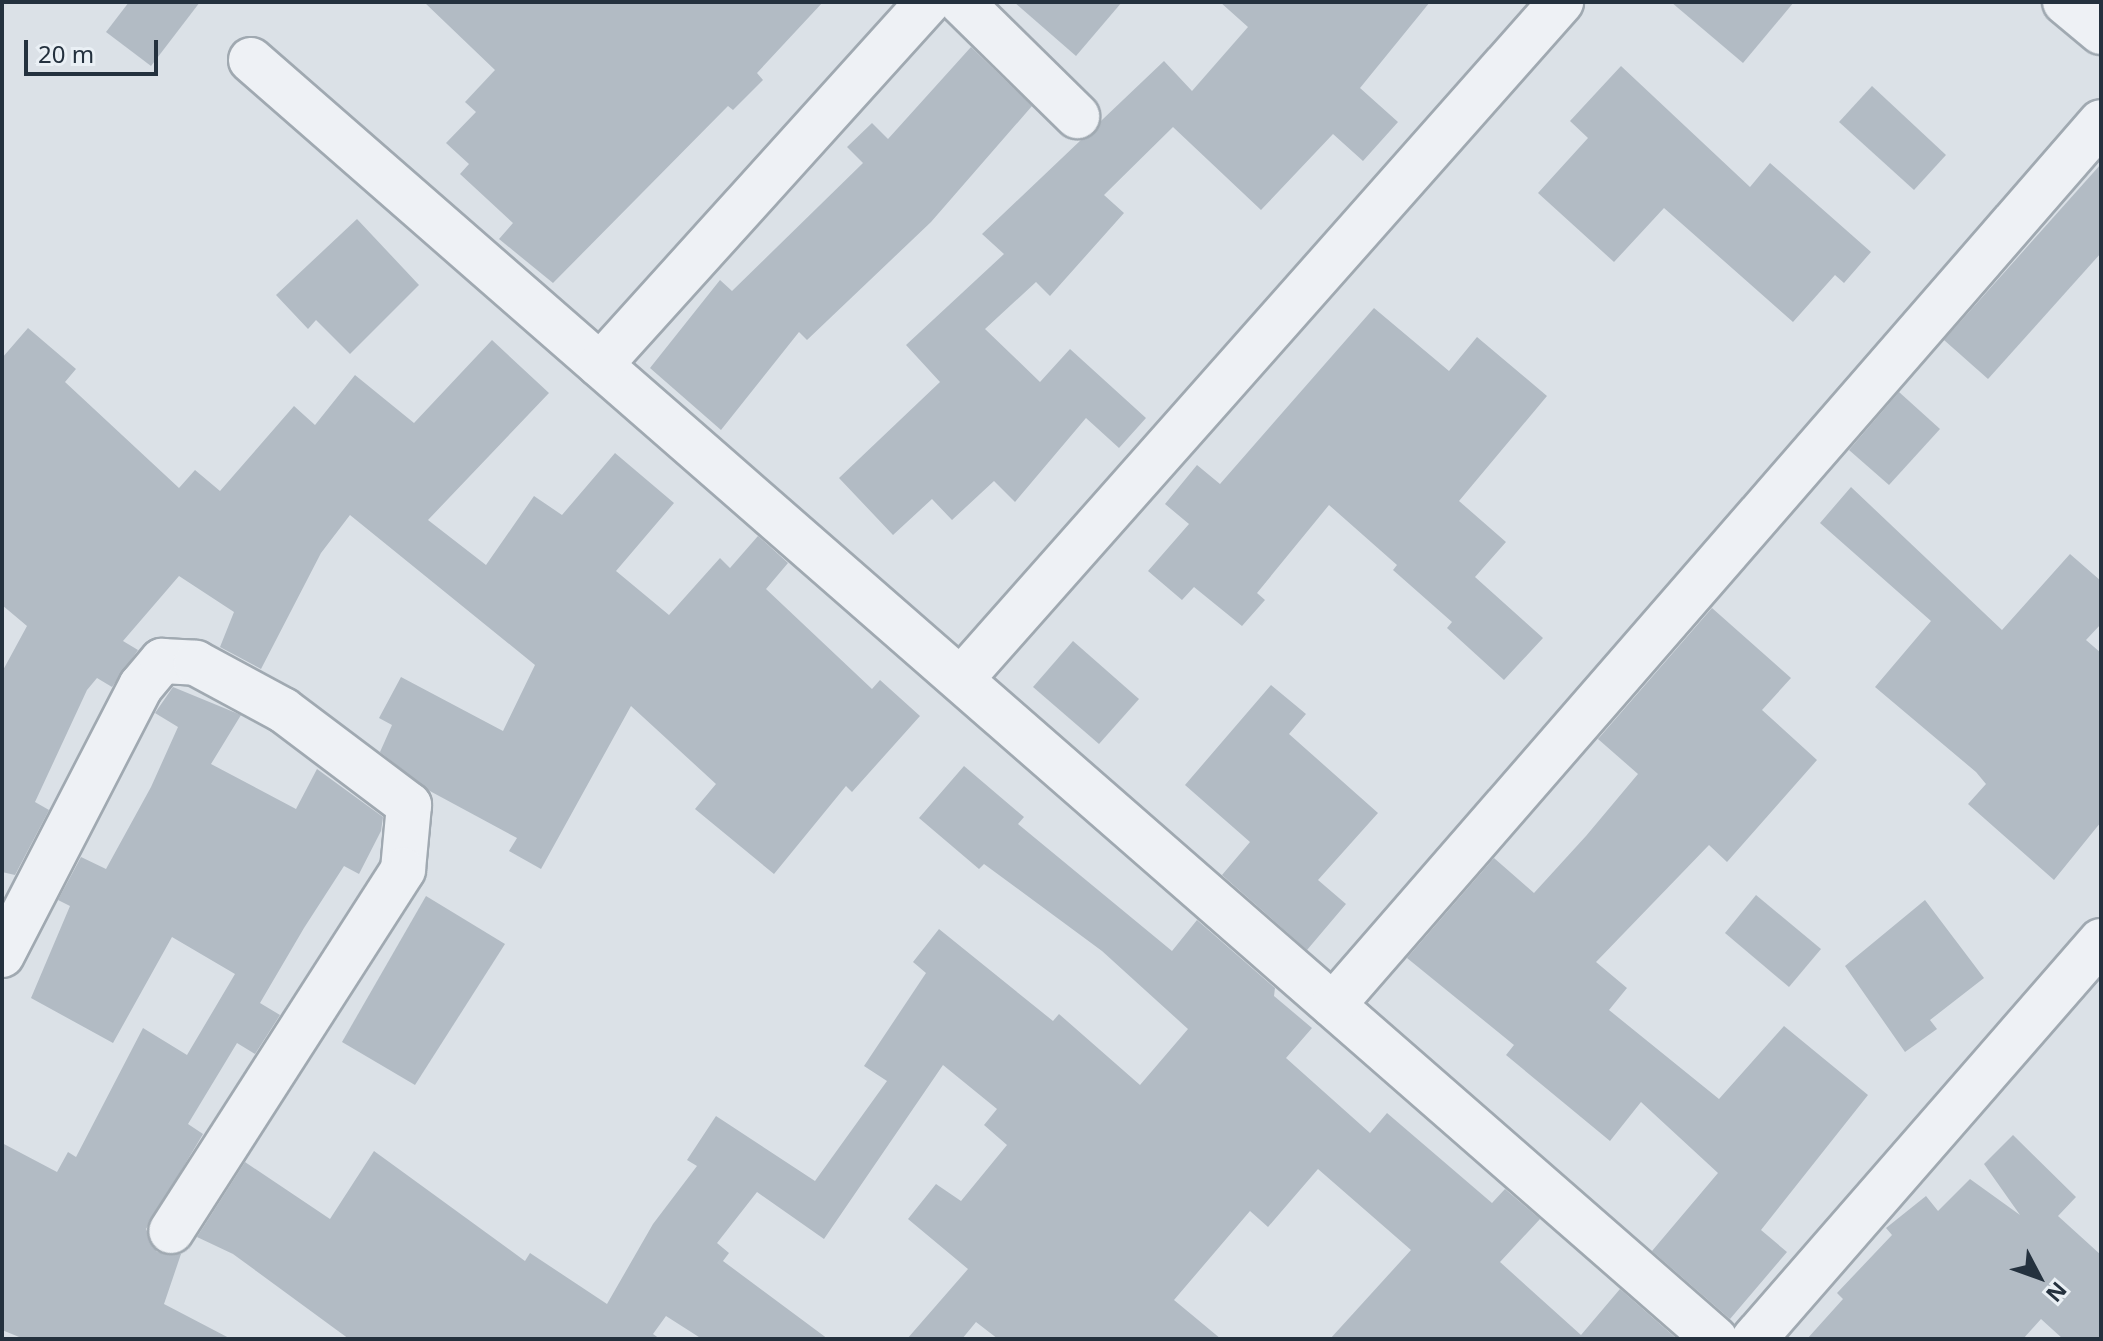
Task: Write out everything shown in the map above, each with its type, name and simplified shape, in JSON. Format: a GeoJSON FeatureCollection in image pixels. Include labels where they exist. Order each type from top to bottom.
{"type":"FeatureCollection","features":[{"type":"Feature","properties":{"kind":"street"},"geometry":{"type":"LineString","coordinates":[[600,365],[928,2]]}},
{"type":"Feature","properties":{"kind":"street"},"geometry":{"type":"LineString","coordinates":[[961,2],[1077,116]]}},
{"type":"Feature","properties":{"kind":"street"},"geometry":{"type":"LineString","coordinates":[[963,677],[1561,2]]}},
{"type":"Feature","properties":{"kind":"street"},"geometry":{"type":"LineString","coordinates":[[2065,2],[2101,32]]}},
{"type":"Feature","properties":{"kind":"street"},"geometry":{"type":"LineString","coordinates":[[251,60],[963,677],[1715,1339]]}},
{"type":"Feature","properties":{"kind":"street"},"geometry":{"type":"LineString","coordinates":[[1333,1005],[2101,122]]}},
{"type":"Feature","properties":{"kind":"street"},"geometry":{"type":"LineString","coordinates":[[2,955],[141,686],[162,661],[196,663],[283,710],[409,805],[403,870],[171,1231]]}},
{"type":"Feature","properties":{"kind":"street"},"geometry":{"type":"LineString","coordinates":[[1754,1339],[2101,941]]}},
{"type":"Feature","properties":{"kind":"building"},"geometry":{"type":"Polygon","coordinates":[[[129,2],[200,2],[151,66],[106,32],[129,2]]]}},
{"type":"Feature","properties":{"kind":"building"},"geometry":{"type":"Polygon","coordinates":[[[424,2],[823,2],[757,73],[763,80],[733,110],[728,106],[553,283],[499,239],[513,223],[460,174],[469,164],[446,143],[476,112],[465,102],[495,70],[424,2]]]}},
{"type":"Feature","properties":{"kind":"building"},"geometry":{"type":"Polygon","coordinates":[[[1014,2],[1122,2],[1076,56],[1014,2]]]}},
{"type":"Feature","properties":{"kind":"building"},"geometry":{"type":"Polygon","coordinates":[[[1220,2],[1430,2],[1360,88],[1398,122],[1363,161],[1333,134],[1261,210],[1173,127],[1104,195],[1124,213],[1050,296],[1036,282],[985,329],[1040,382],[1070,349],[1146,418],[1119,448],[1086,418],[1015,502],[994,481],[952,520],[932,499],[893,535],[839,478],[940,382],[906,345],[1004,254],[982,234],[1164,61],[1192,91],[1248,27],[1220,2]]]}},
{"type":"Feature","properties":{"kind":"building"},"geometry":{"type":"Polygon","coordinates":[[[1671,2],[1794,2],[1743,63],[1671,2]]]}},
{"type":"Feature","properties":{"kind":"building"},"geometry":{"type":"Polygon","coordinates":[[[971,47],[1032,106],[931,222],[807,340],[799,332],[721,430],[650,368],[720,280],[732,291],[863,163],[847,147],[872,123],[888,139],[971,47]]]}},
{"type":"Feature","properties":{"kind":"building"},"geometry":{"type":"Polygon","coordinates":[[[1621,66],[1750,187],[1770,163],[1871,252],[1844,283],[1835,275],[1793,322],[1664,208],[1614,262],[1538,193],[1588,138],[1570,121],[1621,66]]]}},
{"type":"Feature","properties":{"kind":"building"},"geometry":{"type":"Polygon","coordinates":[[[1872,86],[1946,155],[1914,190],[1839,122],[1872,86]]]}},
{"type":"Feature","properties":{"kind":"building"},"geometry":{"type":"Polygon","coordinates":[[[2101,164],[2101,253],[1988,379],[1944,340],[2101,164]]]}},
{"type":"Feature","properties":{"kind":"building"},"geometry":{"type":"Polygon","coordinates":[[[357,219],[419,285],[350,354],[316,320],[308,329],[276,295],[357,219]]]}},
{"type":"Feature","properties":{"kind":"building"},"geometry":{"type":"Polygon","coordinates":[[[1374,308],[1449,371],[1477,337],[1547,396],[1459,501],[1506,542],[1475,577],[1543,638],[1504,680],[1447,628],[1452,622],[1393,570],[1397,565],[1329,505],[1257,593],[1265,600],[1242,626],[1194,587],[1182,600],[1148,571],[1189,524],[1165,504],[1197,465],[1220,484],[1374,308]]]}},
{"type":"Feature","properties":{"kind":"building"},"geometry":{"type":"Polygon","coordinates":[[[28,328],[76,369],[65,382],[179,488],[195,470],[220,491],[294,406],[315,425],[355,375],[414,423],[492,340],[549,393],[428,520],[486,565],[534,496],[562,515],[615,453],[674,503],[616,571],[669,615],[720,558],[730,568],[758,536],[788,563],[766,589],[872,689],[880,680],[920,716],[852,792],[846,786],[774,874],[695,809],[716,784],[631,706],[541,869],[509,851],[517,838],[428,790],[380,752],[392,725],[379,718],[401,677],[503,731],[535,665],[350,515],[321,553],[261,669],[220,647],[234,612],[179,576],[123,641],[138,650],[112,687],[97,678],[87,690],[35,802],[49,810],[15,875],[2,872],[2,672],[27,626],[2,605],[2,358],[28,328]]]}},
{"type":"Feature","properties":{"kind":"building"},"geometry":{"type":"Polygon","coordinates":[[[1899,392],[1940,429],[1889,485],[1849,450],[1899,392]]]}},
{"type":"Feature","properties":{"kind":"building"},"geometry":{"type":"Polygon","coordinates":[[[1851,487],[2002,630],[2070,554],[2101,581],[2101,624],[2086,640],[2101,653],[2101,822],[2054,880],[1968,804],[1986,784],[1976,772],[1875,687],[1931,621],[1820,523],[1851,487]]]}},
{"type":"Feature","properties":{"kind":"building"},"geometry":{"type":"Polygon","coordinates":[[[1712,608],[1791,678],[1762,710],[1817,760],[1727,862],[1709,845],[1596,962],[1627,988],[1609,1010],[1719,1099],[1784,1026],[1868,1095],[1761,1230],[1787,1252],[1730,1319],[1652,1251],[1718,1173],[1641,1102],[1610,1141],[1506,1055],[1514,1045],[1407,958],[1494,858],[1534,893],[1586,836],[1638,774],[1598,739],[1712,608]]]}},
{"type":"Feature","properties":{"kind":"building"},"geometry":{"type":"Polygon","coordinates":[[[1073,641],[1139,699],[1099,744],[1033,687],[1073,641]]]}},
{"type":"Feature","properties":{"kind":"building"},"geometry":{"type":"Polygon","coordinates":[[[1271,685],[1306,714],[1289,734],[1378,813],[1318,880],[1346,904],[1307,950],[1222,875],[1250,842],[1185,785],[1271,685]]]}},
{"type":"Feature","properties":{"kind":"building"},"geometry":{"type":"Polygon","coordinates":[[[173,687],[241,715],[211,764],[296,809],[317,769],[383,817],[381,831],[359,874],[344,866],[260,1003],[280,1015],[255,1054],[237,1043],[188,1124],[203,1134],[146,1229],[157,1252],[181,1254],[164,1304],[231,1339],[24,1339],[2,1330],[2,1143],[57,1172],[68,1152],[76,1157],[143,1028],[187,1055],[235,974],[172,937],[113,1043],[31,998],[70,906],[58,900],[81,857],[106,869],[151,787],[178,727],[155,713],[173,687]]]}},
{"type":"Feature","properties":{"kind":"building"},"geometry":{"type":"Polygon","coordinates":[[[964,766],[1024,817],[1018,824],[1172,951],[1197,920],[1275,988],[1274,996],[1312,1028],[1286,1058],[1370,1133],[1387,1113],[1492,1203],[1505,1189],[1540,1219],[1500,1262],[1581,1335],[1620,1289],[1677,1339],[1330,1339],[1411,1250],[1318,1169],[1268,1227],[1250,1211],[1174,1300],[1221,1339],[998,1339],[976,1322],[962,1339],[907,1339],[968,1269],[908,1219],[936,1184],[961,1201],[1007,1145],[984,1125],[997,1109],[943,1065],[824,1239],[757,1192],[717,1243],[729,1253],[723,1261],[828,1339],[702,1339],[666,1316],[653,1334],[660,1339],[349,1339],[233,1254],[197,1237],[245,1162],[330,1219],[374,1151],[525,1261],[530,1253],[607,1304],[653,1224],[697,1166],[687,1160],[716,1116],[815,1181],[887,1081],[864,1066],[926,973],[913,962],[939,929],[1053,1021],[1059,1014],[1140,1085],[1188,1029],[1102,951],[984,864],[979,869],[919,818],[964,766]]]}},
{"type":"Feature","properties":{"kind":"building"},"geometry":{"type":"Polygon","coordinates":[[[1756,895],[1821,949],[1789,987],[1725,933],[1756,895]]]}},
{"type":"Feature","properties":{"kind":"building"},"geometry":{"type":"Polygon","coordinates":[[[426,896],[505,944],[415,1085],[342,1042],[426,896]]]}},
{"type":"Feature","properties":{"kind":"building"},"geometry":{"type":"Polygon","coordinates":[[[1925,900],[1984,978],[1930,1020],[1937,1029],[1905,1052],[1845,966],[1925,900]]]}},
{"type":"Feature","properties":{"kind":"building"},"geometry":{"type":"Polygon","coordinates":[[[2013,1135],[2076,1197],[2058,1216],[2101,1255],[2101,1339],[2063,1339],[2041,1319],[2023,1339],[1807,1339],[1843,1299],[1837,1293],[1892,1235],[1886,1228],[1926,1196],[1938,1211],[1970,1179],[2020,1215],[1984,1164],[2013,1135]]]}}]}
